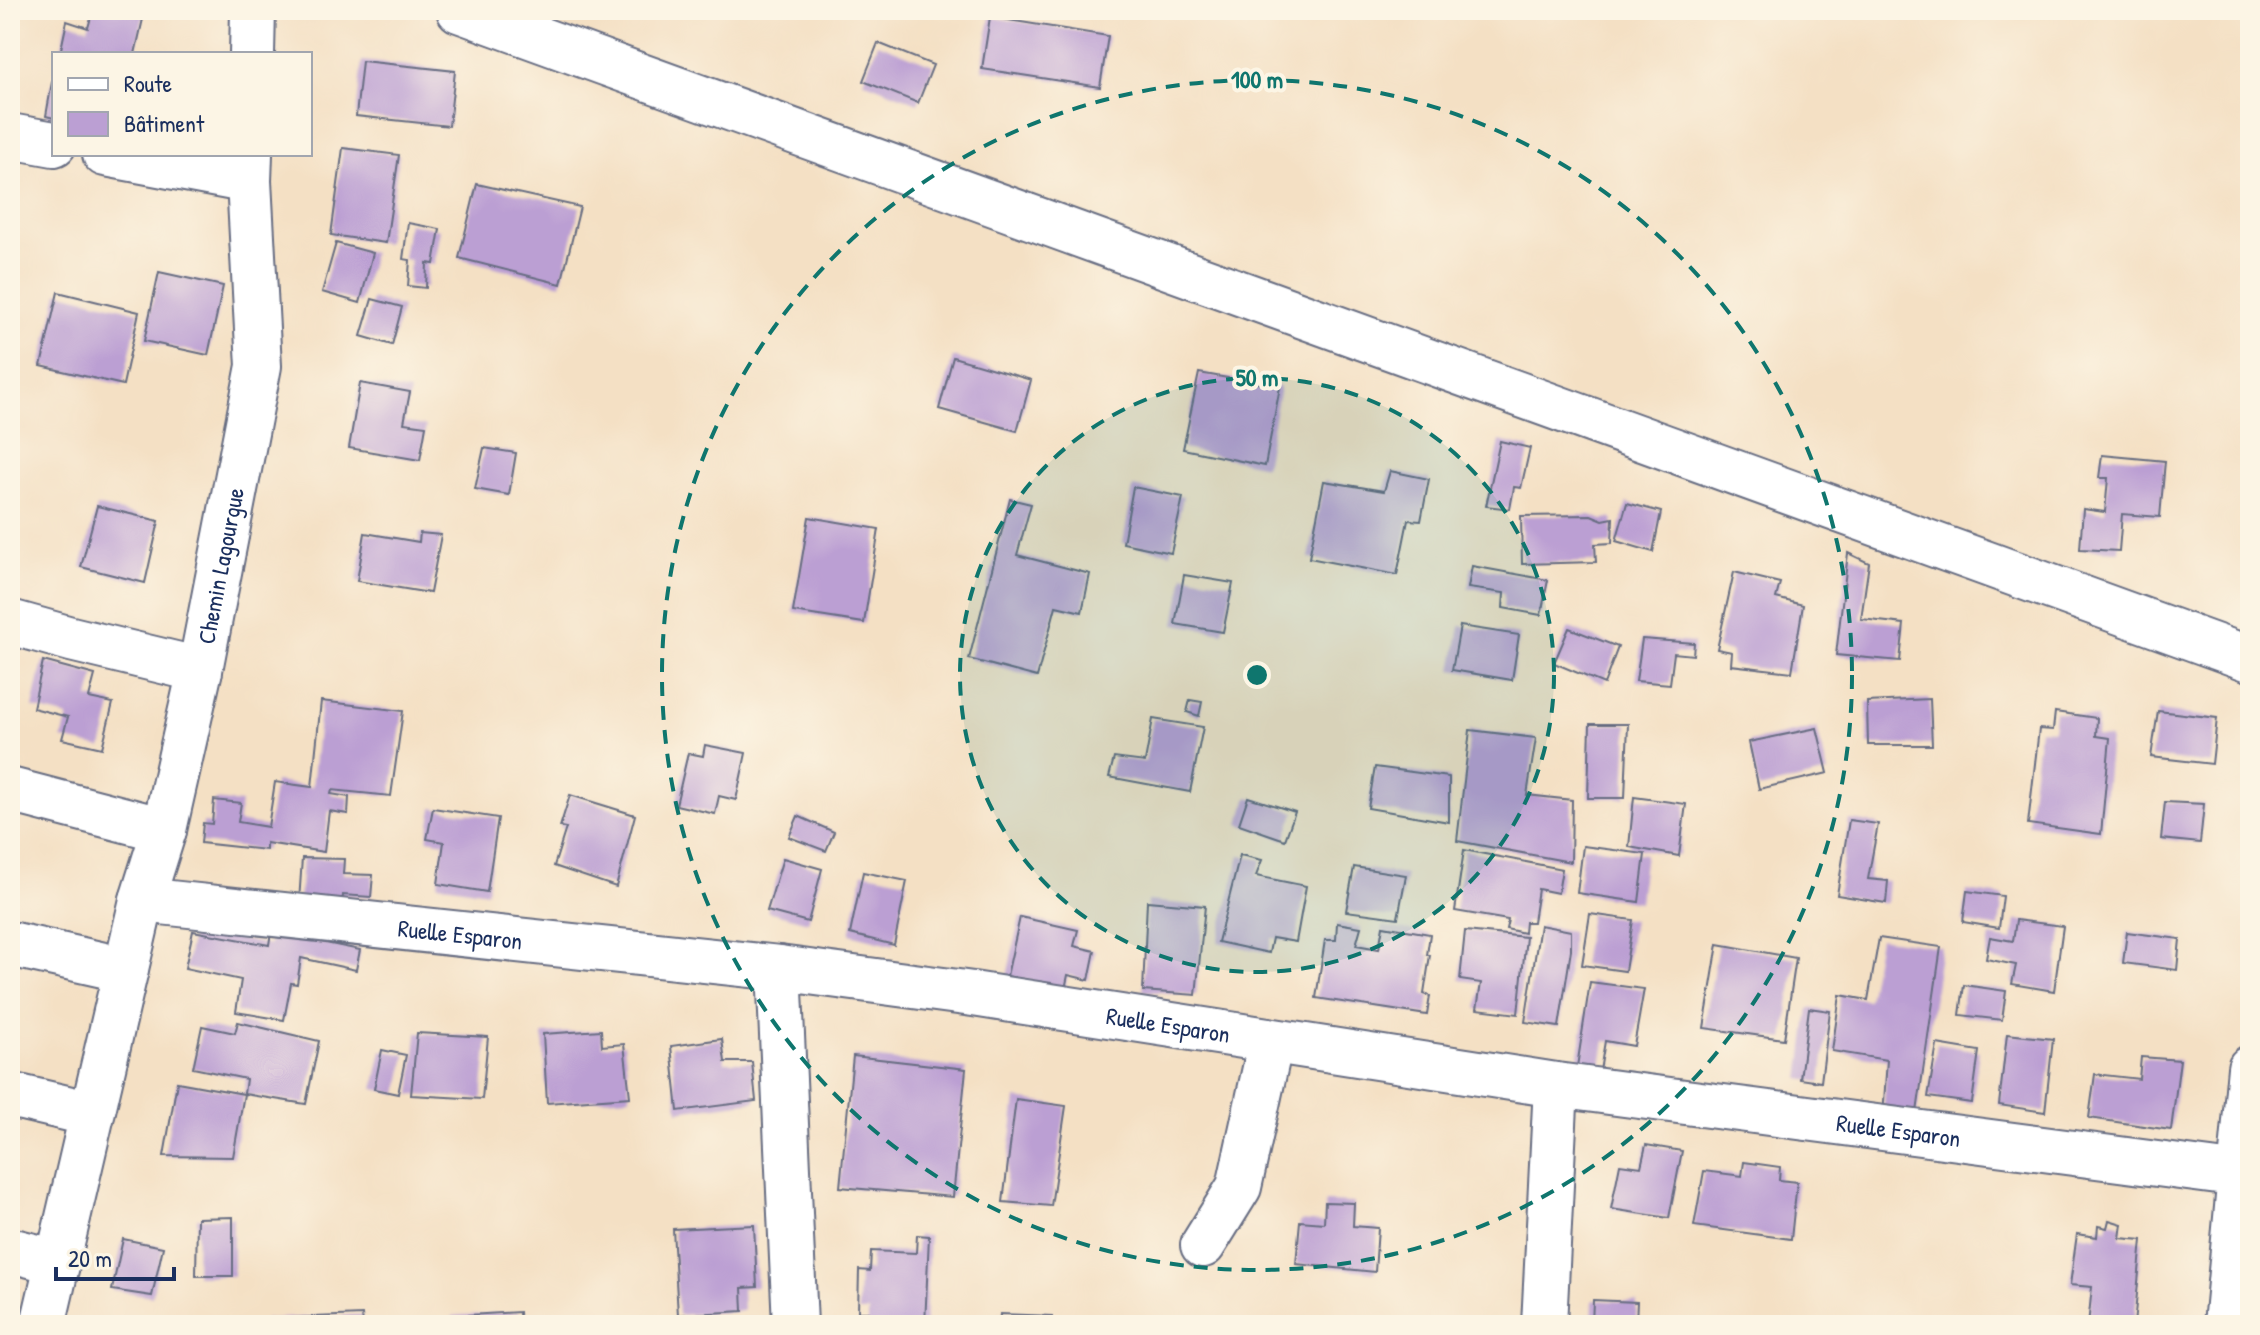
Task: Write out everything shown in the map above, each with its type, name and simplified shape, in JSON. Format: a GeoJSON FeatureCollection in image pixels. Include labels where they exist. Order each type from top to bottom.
{"type":"FeatureCollection","features":[{"type":"Feature","properties":{"kind":"street"},"geometry":{"type":"LineString","coordinates":[[252,52],[253,10]]}},
{"type":"Feature","properties":{"kind":"street"},"geometry":{"type":"LineString","coordinates":[[459,10],[2250,659]]}},
{"type":"Feature","properties":{"kind":"street"},"geometry":{"type":"LineString","coordinates":[[10,136],[52,144]]}},
{"type":"Feature","properties":{"kind":"street"},"geometry":{"type":"LineString","coordinates":[[126,156],[250,168]]}},
{"type":"Feature","properties":{"kind":"street","name":"Chemin Lagourgue"},"geometry":{"type":"LineString","coordinates":[[43,1325],[142,900],[164,830],[200,670],[259,366],[250,168]]}},
{"type":"Feature","properties":{"kind":"street"},"geometry":{"type":"LineString","coordinates":[[10,622],[200,670]]}},
{"type":"Feature","properties":{"kind":"street"},"geometry":{"type":"LineString","coordinates":[[10,790],[164,830]]}},
{"type":"Feature","properties":{"kind":"street","name":"Ruelle Esparon"},"geometry":{"type":"LineString","coordinates":[[142,900],[779,968],[973,994],[1556,1085],[2241,1175]]}},
{"type":"Feature","properties":{"kind":"street"},"geometry":{"type":"LineString","coordinates":[[10,944],[126,970]]}},
{"type":"Feature","properties":{"kind":"street"},"geometry":{"type":"LineString","coordinates":[[779,968],[795,1325]]}},
{"type":"Feature","properties":{"kind":"street"},"geometry":{"type":"LineString","coordinates":[[1203,1245],[1239,1187],[1271,1041]]}},
{"type":"Feature","properties":{"kind":"street"},"geometry":{"type":"LineString","coordinates":[[2226,1325],[2250,1068]]}},
{"type":"Feature","properties":{"kind":"street"},"geometry":{"type":"LineString","coordinates":[[1544,1325],[1556,1085]]}},
{"type":"Feature","properties":{"kind":"street"},"geometry":{"type":"LineString","coordinates":[[10,1095],[92,1114]]}},
{"type":"Feature","properties":{"kind":"street"},"geometry":{"type":"LineString","coordinates":[[10,1250],[58,1262]]}},
{"type":"Feature","properties":{"kind":"building"},"geometry":{"type":"Polygon","coordinates":[[[93,10],[145,10],[135,52],[60,52],[67,21],[88,28],[93,10]]]}},
{"type":"Feature","properties":{"kind":"building"},"geometry":{"type":"Polygon","coordinates":[[[990,17],[1108,36],[1100,87],[982,69],[990,17]]]}},
{"type":"Feature","properties":{"kind":"building"},"geometry":{"type":"Polygon","coordinates":[[[878,43],[933,65],[918,103],[863,81],[878,43]]]}},
{"type":"Feature","properties":{"kind":"building"},"geometry":{"type":"Polygon","coordinates":[[[362,61],[455,71],[449,126],[356,116],[362,61]]]}},
{"type":"Feature","properties":{"kind":"building"},"geometry":{"type":"Polygon","coordinates":[[[52,82],[52,118],[46,116],[52,82]]]}},
{"type":"Feature","properties":{"kind":"building"},"geometry":{"type":"Polygon","coordinates":[[[343,148],[399,155],[386,243],[331,235],[343,148]]]}},
{"type":"Feature","properties":{"kind":"building"},"geometry":{"type":"Polygon","coordinates":[[[477,184],[580,207],[561,284],[459,258],[477,184]]]}},
{"type":"Feature","properties":{"kind":"building"},"geometry":{"type":"Polygon","coordinates":[[[408,223],[440,229],[434,264],[427,263],[426,288],[408,286],[410,260],[403,259],[408,223]]]}},
{"type":"Feature","properties":{"kind":"building"},"geometry":{"type":"Polygon","coordinates":[[[336,243],[373,253],[360,303],[322,292],[336,243]]]}},
{"type":"Feature","properties":{"kind":"building"},"geometry":{"type":"Polygon","coordinates":[[[159,272],[223,286],[208,355],[144,341],[159,272]]]}},
{"type":"Feature","properties":{"kind":"building"},"geometry":{"type":"Polygon","coordinates":[[[58,292],[139,312],[123,385],[41,366],[58,292]]]}},
{"type":"Feature","properties":{"kind":"building"},"geometry":{"type":"Polygon","coordinates":[[[372,299],[402,307],[392,345],[361,336],[372,299]]]}},
{"type":"Feature","properties":{"kind":"building"},"geometry":{"type":"Polygon","coordinates":[[[953,357],[1031,380],[1017,431],[939,409],[953,357]]]}},
{"type":"Feature","properties":{"kind":"building"},"geometry":{"type":"Polygon","coordinates":[[[1199,373],[1280,387],[1265,466],[1183,449],[1199,373]]]}},
{"type":"Feature","properties":{"kind":"building"},"geometry":{"type":"Polygon","coordinates":[[[360,383],[410,392],[404,423],[426,426],[420,460],[349,448],[360,383]]]}},
{"type":"Feature","properties":{"kind":"building"},"geometry":{"type":"Polygon","coordinates":[[[1500,441],[1530,448],[1521,488],[1514,487],[1510,509],[1486,506],[1500,441]]]}},
{"type":"Feature","properties":{"kind":"building"},"geometry":{"type":"Polygon","coordinates":[[[484,448],[516,453],[509,495],[475,489],[484,448]]]}},
{"type":"Feature","properties":{"kind":"building"},"geometry":{"type":"Polygon","coordinates":[[[2102,455],[2165,461],[2160,517],[2122,514],[2119,551],[2080,549],[2083,509],[2105,512],[2108,478],[2099,478],[2102,455]]]}},
{"type":"Feature","properties":{"kind":"building"},"geometry":{"type":"Polygon","coordinates":[[[1390,471],[1429,479],[1421,521],[1408,520],[1397,575],[1309,558],[1324,481],[1384,491],[1390,471]]]}},
{"type":"Feature","properties":{"kind":"building"},"geometry":{"type":"Polygon","coordinates":[[[1133,487],[1183,497],[1171,553],[1123,543],[1133,487]]]}},
{"type":"Feature","properties":{"kind":"building"},"geometry":{"type":"Polygon","coordinates":[[[1010,499],[1031,504],[1017,555],[1090,574],[1082,612],[1056,606],[1037,677],[969,659],[1010,499]]]}},
{"type":"Feature","properties":{"kind":"building"},"geometry":{"type":"Polygon","coordinates":[[[1627,503],[1661,512],[1653,552],[1616,541],[1627,503]]]}},
{"type":"Feature","properties":{"kind":"building"},"geometry":{"type":"Polygon","coordinates":[[[97,506],[159,521],[145,583],[81,567],[97,506]]]}},
{"type":"Feature","properties":{"kind":"building"},"geometry":{"type":"Polygon","coordinates":[[[1591,515],[1603,520],[1613,518],[1612,543],[1595,544],[1596,562],[1522,564],[1521,516],[1591,515]]]}},
{"type":"Feature","properties":{"kind":"building"},"geometry":{"type":"Polygon","coordinates":[[[809,517],[879,529],[864,623],[793,612],[809,517]]]}},
{"type":"Feature","properties":{"kind":"building"},"geometry":{"type":"Polygon","coordinates":[[[365,533],[419,542],[420,533],[441,535],[430,593],[357,581],[365,533]]]}},
{"type":"Feature","properties":{"kind":"building"},"geometry":{"type":"Polygon","coordinates":[[[1848,553],[1869,563],[1861,619],[1904,624],[1900,661],[1836,655],[1848,553]]]}},
{"type":"Feature","properties":{"kind":"building"},"geometry":{"type":"Polygon","coordinates":[[[1472,566],[1548,580],[1541,615],[1503,608],[1504,593],[1468,588],[1472,566]]]}},
{"type":"Feature","properties":{"kind":"building"},"geometry":{"type":"Polygon","coordinates":[[[1734,572],[1780,583],[1776,598],[1803,605],[1792,672],[1731,665],[1732,652],[1717,649],[1734,572]]]}},
{"type":"Feature","properties":{"kind":"building"},"geometry":{"type":"Polygon","coordinates":[[[1184,575],[1233,583],[1223,632],[1175,624],[1184,575]]]}},
{"type":"Feature","properties":{"kind":"building"},"geometry":{"type":"Polygon","coordinates":[[[1460,626],[1519,635],[1512,680],[1452,670],[1460,626]]]}},
{"type":"Feature","properties":{"kind":"building"},"geometry":{"type":"Polygon","coordinates":[[[1569,628],[1618,647],[1604,684],[1554,663],[1569,628]]]}},
{"type":"Feature","properties":{"kind":"building"},"geometry":{"type":"Polygon","coordinates":[[[1642,639],[1694,643],[1693,655],[1674,653],[1670,684],[1636,681],[1642,639]]]}},
{"type":"Feature","properties":{"kind":"building"},"geometry":{"type":"Polygon","coordinates":[[[43,661],[95,675],[89,698],[113,703],[102,748],[62,739],[68,717],[33,708],[43,661]]]}},
{"type":"Feature","properties":{"kind":"building"},"geometry":{"type":"Polygon","coordinates":[[[1930,699],[1932,745],[1868,745],[1867,702],[1930,699]]]}},
{"type":"Feature","properties":{"kind":"building"},"geometry":{"type":"Polygon","coordinates":[[[1190,700],[1202,702],[1199,716],[1187,712],[1190,700]]]}},
{"type":"Feature","properties":{"kind":"building"},"geometry":{"type":"Polygon","coordinates":[[[321,701],[403,711],[391,796],[332,790],[331,794],[349,797],[348,814],[329,811],[324,852],[266,843],[266,850],[201,843],[203,823],[212,824],[214,800],[241,803],[238,822],[268,827],[275,782],[312,787],[321,701]]]}},
{"type":"Feature","properties":{"kind":"building"},"geometry":{"type":"Polygon","coordinates":[[[2158,711],[2217,718],[2212,764],[2151,757],[2158,711]]]}},
{"type":"Feature","properties":{"kind":"building"},"geometry":{"type":"Polygon","coordinates":[[[2055,712],[2097,718],[2096,736],[2110,738],[2101,834],[2028,824],[2039,729],[2053,730],[2055,712]]]}},
{"type":"Feature","properties":{"kind":"building"},"geometry":{"type":"Polygon","coordinates":[[[1153,719],[1203,727],[1190,792],[1109,777],[1114,758],[1145,762],[1153,719]]]}},
{"type":"Feature","properties":{"kind":"building"},"geometry":{"type":"Polygon","coordinates":[[[1590,724],[1628,724],[1625,798],[1588,798],[1590,724]]]}},
{"type":"Feature","properties":{"kind":"building"},"geometry":{"type":"Polygon","coordinates":[[[1817,728],[1828,773],[1759,789],[1749,742],[1817,728]]]}},
{"type":"Feature","properties":{"kind":"building"},"geometry":{"type":"Polygon","coordinates":[[[1470,730],[1536,738],[1527,795],[1572,800],[1571,862],[1457,841],[1470,730]]]}},
{"type":"Feature","properties":{"kind":"building"},"geometry":{"type":"Polygon","coordinates":[[[705,745],[746,753],[736,800],[719,796],[715,814],[676,805],[688,753],[703,756],[705,745]]]}},
{"type":"Feature","properties":{"kind":"building"},"geometry":{"type":"Polygon","coordinates":[[[1375,767],[1449,777],[1449,822],[1368,808],[1375,767]]]}},
{"type":"Feature","properties":{"kind":"building"},"geometry":{"type":"Polygon","coordinates":[[[570,795],[635,815],[616,887],[554,866],[566,828],[560,827],[570,795]]]}},
{"type":"Feature","properties":{"kind":"building"},"geometry":{"type":"Polygon","coordinates":[[[1248,797],[1295,812],[1285,840],[1239,824],[1248,797]]]}},
{"type":"Feature","properties":{"kind":"building"},"geometry":{"type":"Polygon","coordinates":[[[1634,797],[1686,804],[1679,856],[1629,847],[1634,797]]]}},
{"type":"Feature","properties":{"kind":"building"},"geometry":{"type":"Polygon","coordinates":[[[2165,802],[2204,804],[2200,843],[2161,839],[2165,802]]]}},
{"type":"Feature","properties":{"kind":"building"},"geometry":{"type":"Polygon","coordinates":[[[433,808],[498,818],[487,892],[438,884],[444,842],[427,839],[433,808]]]}},
{"type":"Feature","properties":{"kind":"building"},"geometry":{"type":"Polygon","coordinates":[[[798,816],[834,832],[826,851],[789,837],[798,816]]]}},
{"type":"Feature","properties":{"kind":"building"},"geometry":{"type":"Polygon","coordinates":[[[1849,820],[1878,824],[1868,879],[1888,881],[1886,903],[1837,895],[1849,820]]]}},
{"type":"Feature","properties":{"kind":"building"},"geometry":{"type":"Polygon","coordinates":[[[1583,846],[1645,854],[1639,902],[1577,893],[1583,846]]]}},
{"type":"Feature","properties":{"kind":"building"},"geometry":{"type":"Polygon","coordinates":[[[1464,850],[1562,869],[1558,893],[1538,889],[1533,922],[1525,922],[1524,933],[1506,929],[1508,920],[1455,911],[1464,850]]]}},
{"type":"Feature","properties":{"kind":"building"},"geometry":{"type":"Polygon","coordinates":[[[1240,855],[1262,860],[1256,876],[1306,886],[1296,942],[1272,938],[1269,953],[1218,942],[1240,855]]]}},
{"type":"Feature","properties":{"kind":"building"},"geometry":{"type":"Polygon","coordinates":[[[302,858],[344,859],[343,874],[373,875],[371,897],[343,895],[342,903],[299,902],[302,858]]]}},
{"type":"Feature","properties":{"kind":"building"},"geometry":{"type":"Polygon","coordinates":[[[783,858],[822,869],[808,922],[767,911],[783,858]]]}},
{"type":"Feature","properties":{"kind":"building"},"geometry":{"type":"Polygon","coordinates":[[[1354,867],[1406,875],[1398,918],[1346,911],[1354,867]]]}},
{"type":"Feature","properties":{"kind":"building"},"geometry":{"type":"Polygon","coordinates":[[[863,872],[907,881],[894,945],[850,934],[863,872]]]}},
{"type":"Feature","properties":{"kind":"building"},"geometry":{"type":"Polygon","coordinates":[[[1967,891],[2003,896],[1999,928],[1963,922],[1967,891]]]}},
{"type":"Feature","properties":{"kind":"building"},"geometry":{"type":"Polygon","coordinates":[[[1147,901],[1205,906],[1196,995],[1143,991],[1147,901]]]}},
{"type":"Feature","properties":{"kind":"building"},"geometry":{"type":"Polygon","coordinates":[[[1590,914],[1633,920],[1625,971],[1582,965],[1590,914]]]}},
{"type":"Feature","properties":{"kind":"building"},"geometry":{"type":"Polygon","coordinates":[[[1020,917],[1078,930],[1074,946],[1095,951],[1089,980],[1068,975],[1065,989],[1007,976],[1020,917]]]}},
{"type":"Feature","properties":{"kind":"building"},"geometry":{"type":"Polygon","coordinates":[[[2016,920],[2063,926],[2054,991],[2012,984],[2016,965],[1986,959],[1990,937],[2013,941],[2016,920]]]}},
{"type":"Feature","properties":{"kind":"building"},"geometry":{"type":"Polygon","coordinates":[[[1337,923],[1361,927],[1356,945],[1379,949],[1383,926],[1430,934],[1424,994],[1430,996],[1427,1015],[1316,998],[1325,940],[1336,940],[1337,923]]]}},
{"type":"Feature","properties":{"kind":"building"},"geometry":{"type":"Polygon","coordinates":[[[1540,925],[1571,931],[1559,1027],[1525,1022],[1540,925]]]}},
{"type":"Feature","properties":{"kind":"building"},"geometry":{"type":"Polygon","coordinates":[[[193,931],[269,945],[271,932],[360,950],[356,970],[301,958],[297,984],[291,983],[284,1020],[236,1012],[241,980],[185,968],[193,931]]]}},
{"type":"Feature","properties":{"kind":"building"},"geometry":{"type":"Polygon","coordinates":[[[1465,931],[1526,937],[1518,1014],[1477,1009],[1481,983],[1460,980],[1465,931]]]}},
{"type":"Feature","properties":{"kind":"building"},"geometry":{"type":"Polygon","coordinates":[[[2127,932],[2180,939],[2177,970],[2123,963],[2127,932]]]}},
{"type":"Feature","properties":{"kind":"building"},"geometry":{"type":"Polygon","coordinates":[[[1879,938],[1941,947],[1916,1119],[1883,1116],[1887,1060],[1832,1051],[1840,995],[1868,1000],[1879,938]]]}},
{"type":"Feature","properties":{"kind":"building"},"geometry":{"type":"Polygon","coordinates":[[[1718,944],[1796,958],[1784,1039],[1704,1028],[1718,944]]]}},
{"type":"Feature","properties":{"kind":"building"},"geometry":{"type":"Polygon","coordinates":[[[1590,982],[1644,989],[1634,1046],[1605,1041],[1598,1083],[1575,1080],[1590,982]]]}},
{"type":"Feature","properties":{"kind":"building"},"geometry":{"type":"Polygon","coordinates":[[[1964,985],[2006,991],[2002,1020],[1960,1015],[1964,985]]]}},
{"type":"Feature","properties":{"kind":"building"},"geometry":{"type":"Polygon","coordinates":[[[1809,1008],[1830,1011],[1821,1082],[1800,1079],[1809,1008]]]}},
{"type":"Feature","properties":{"kind":"building"},"geometry":{"type":"Polygon","coordinates":[[[238,1022],[319,1041],[306,1104],[244,1094],[246,1079],[193,1068],[202,1026],[235,1033],[238,1022]]]}},
{"type":"Feature","properties":{"kind":"building"},"geometry":{"type":"Polygon","coordinates":[[[601,1030],[602,1046],[624,1044],[630,1097],[547,1103],[543,1034],[601,1030]]]}},
{"type":"Feature","properties":{"kind":"building"},"geometry":{"type":"Polygon","coordinates":[[[417,1033],[488,1037],[482,1099],[411,1095],[417,1033]]]}},
{"type":"Feature","properties":{"kind":"building"},"geometry":{"type":"Polygon","coordinates":[[[2007,1034],[2053,1039],[2045,1112],[1999,1105],[2007,1034]]]}},
{"type":"Feature","properties":{"kind":"building"},"geometry":{"type":"Polygon","coordinates":[[[722,1039],[725,1062],[752,1062],[756,1101],[678,1111],[671,1046],[722,1039]]]}},
{"type":"Feature","properties":{"kind":"building"},"geometry":{"type":"Polygon","coordinates":[[[1937,1044],[1979,1051],[1972,1103],[1928,1097],[1937,1044]]]}},
{"type":"Feature","properties":{"kind":"building"},"geometry":{"type":"Polygon","coordinates":[[[382,1050],[406,1055],[398,1094],[374,1089],[382,1050]]]}},
{"type":"Feature","properties":{"kind":"building"},"geometry":{"type":"Polygon","coordinates":[[[853,1056],[966,1069],[953,1197],[840,1187],[853,1056]]]}},
{"type":"Feature","properties":{"kind":"building"},"geometry":{"type":"Polygon","coordinates":[[[2141,1057],[2180,1060],[2171,1130],[2089,1118],[2095,1074],[2139,1079],[2141,1057]]]}},
{"type":"Feature","properties":{"kind":"building"},"geometry":{"type":"Polygon","coordinates":[[[177,1082],[244,1094],[233,1157],[164,1156],[177,1082]]]}},
{"type":"Feature","properties":{"kind":"building"},"geometry":{"type":"Polygon","coordinates":[[[1016,1099],[1066,1106],[1051,1206],[1003,1202],[1016,1099]]]}},
{"type":"Feature","properties":{"kind":"building"},"geometry":{"type":"Polygon","coordinates":[[[1646,1145],[1682,1151],[1669,1218],[1611,1209],[1620,1164],[1641,1167],[1646,1145]]]}},
{"type":"Feature","properties":{"kind":"building"},"geometry":{"type":"Polygon","coordinates":[[[1744,1162],[1780,1167],[1779,1180],[1797,1182],[1791,1239],[1694,1226],[1704,1171],[1742,1176],[1744,1162]]]}},
{"type":"Feature","properties":{"kind":"building"},"geometry":{"type":"Polygon","coordinates":[[[1325,1202],[1354,1203],[1353,1226],[1378,1228],[1375,1272],[1296,1264],[1300,1221],[1324,1223],[1325,1202]]]}},
{"type":"Feature","properties":{"kind":"building"},"geometry":{"type":"Polygon","coordinates":[[[233,1217],[233,1276],[196,1276],[197,1218],[233,1217]]]}},
{"type":"Feature","properties":{"kind":"building"},"geometry":{"type":"Polygon","coordinates":[[[2109,1220],[2122,1224],[2120,1238],[2142,1240],[2134,1325],[2088,1325],[2092,1287],[2070,1285],[2077,1234],[2097,1237],[2098,1226],[2107,1228],[2109,1220]]]}},
{"type":"Feature","properties":{"kind":"building"},"geometry":{"type":"Polygon","coordinates":[[[754,1225],[757,1287],[742,1288],[743,1311],[678,1315],[673,1229],[754,1225]]]}},
{"type":"Feature","properties":{"kind":"building"},"geometry":{"type":"Polygon","coordinates":[[[917,1235],[929,1236],[925,1325],[868,1325],[868,1312],[858,1312],[859,1270],[870,1271],[871,1251],[916,1253],[917,1235]]]}},
{"type":"Feature","properties":{"kind":"building"},"geometry":{"type":"Polygon","coordinates":[[[123,1239],[163,1247],[152,1296],[112,1290],[123,1239]]]}},
{"type":"Feature","properties":{"kind":"building"},"geometry":{"type":"Polygon","coordinates":[[[1593,1300],[1637,1302],[1636,1322],[1642,1322],[1642,1325],[1592,1325],[1593,1300]]]}},
{"type":"Feature","properties":{"kind":"building"},"geometry":{"type":"Polygon","coordinates":[[[519,1312],[520,1325],[452,1325],[452,1316],[519,1312]]]}},
{"type":"Feature","properties":{"kind":"building"},"geometry":{"type":"Polygon","coordinates":[[[1000,1314],[1052,1316],[1052,1325],[999,1325],[1000,1314]]]}},
{"type":"Feature","properties":{"kind":"building"},"geometry":{"type":"Polygon","coordinates":[[[362,1315],[363,1325],[265,1325],[265,1319],[362,1315]]]}}]}
